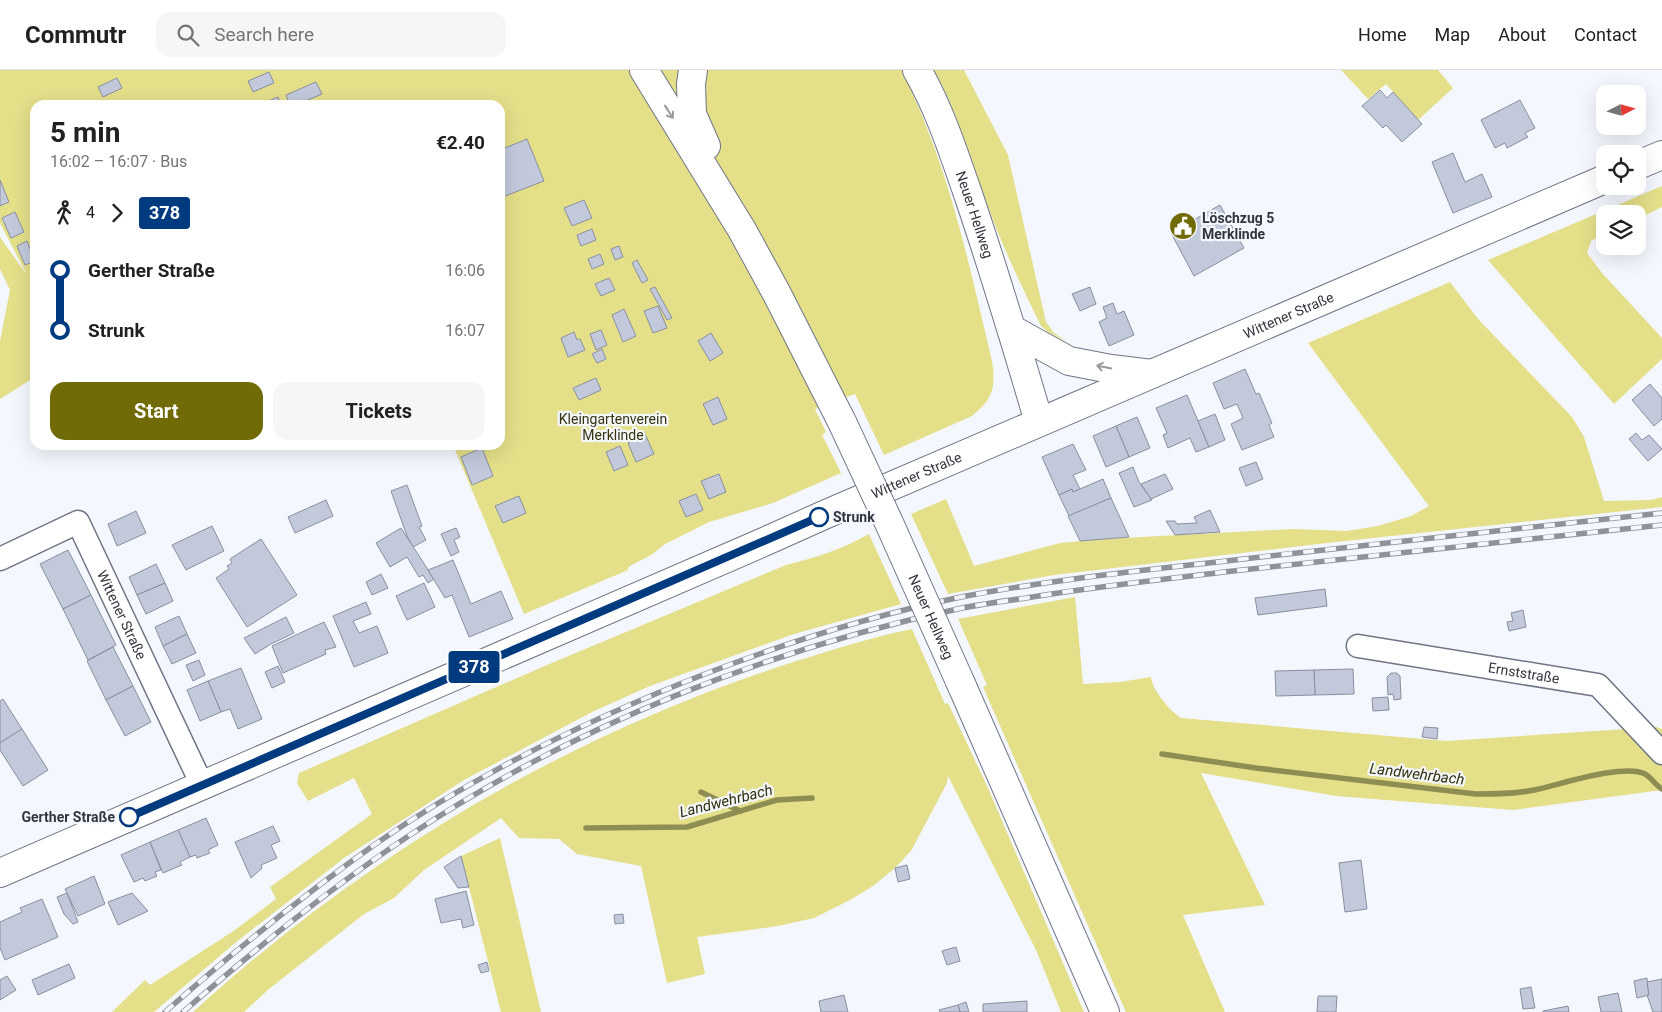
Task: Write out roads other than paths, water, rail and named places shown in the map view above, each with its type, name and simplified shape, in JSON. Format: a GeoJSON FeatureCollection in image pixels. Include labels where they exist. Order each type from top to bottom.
{"type":"FeatureCollection","features":[{"type":"Feature","properties":{"kind":"main road","name":"Neuer Hellweg"},"geometry":{"type":"LineString","coordinates":[[644,70],[742,230],[843,424],[962,686],[1105,1012]]}},
{"type":"Feature","properties":{"kind":"main road","name":"Neuer Hellweg"},"geometry":{"type":"LineString","coordinates":[[917,70],[928,90],[951,147],[1013,330],[1039,422]]}},
{"type":"Feature","properties":{"kind":"main road","name":"Neuer Hellweg"},"geometry":{"type":"LineString","coordinates":[[692,77],[692,114],[742,230]]}},
{"type":"Feature","properties":{"kind":"main road"},"geometry":{"type":"LineString","coordinates":[[1646,162],[1662,155]]}},
{"type":"Feature","properties":{"kind":"main road","name":"Wittener Straße"},"geometry":{"type":"LineString","coordinates":[[0,873],[1039,422],[1596,183]]}},
{"type":"Feature","properties":{"kind":"main road"},"geometry":{"type":"LineString","coordinates":[[1013,330],[1069,361],[1152,374]]}},
{"type":"Feature","properties":{"kind":"street","name":"Wittener Straße"},"geometry":{"type":"LineString","coordinates":[[0,559],[78,522],[202,785]]}},
{"type":"Feature","properties":{"kind":"street","name":"Ernststraße"},"geometry":{"type":"LineString","coordinates":[[1358,646],[1598,685],[1662,753]]}},
{"type":"Feature","properties":{"kind":"waterway","name":"Landwehrbach"},"geometry":{"type":"LineString","coordinates":[[1162,754],[1256,768],[1476,794],[1505,794],[1527,791],[1622,771],[1635,771],[1645,774],[1662,789]]}},
{"type":"Feature","properties":{"kind":"waterway"},"geometry":{"type":"LineString","coordinates":[[701,792],[740,811]]}},
{"type":"Feature","properties":{"kind":"waterway","name":"Landwehrbach"},"geometry":{"type":"LineString","coordinates":[[586,828],[687,827],[777,800],[812,798]]}},
{"type":"Feature","properties":{"kind":"railway"},"geometry":{"type":"LineString","coordinates":[[165,1012],[293,905],[374,845],[452,795],[576,729],[662,691],[800,640],[928,604],[1094,576],[1662,513]]}},
{"type":"Feature","properties":{"kind":"railway"},"geometry":{"type":"LineString","coordinates":[[183,1012],[265,942],[322,898],[380,855],[473,795],[539,759],[606,726],[746,669],[818,645],[962,608],[1100,587],[1662,525]]}},
{"type":"Feature","properties":{"kind":"place","name":"Löschzug 5 Merklinde"},"geometry":{"type":"Point","coordinates":[1183,226]}},
{"type":"Feature","properties":{"kind":"place","name":"Strunk"},"geometry":{"type":"Point","coordinates":[819,517]}},
{"type":"Feature","properties":{"kind":"place","name":"Gerther Straße"},"geometry":{"type":"Point","coordinates":[129,817]}},
{"type":"Feature","properties":{"kind":"park label","name":"Kleingartenverein Merklinde"},"geometry":{"type":"Point","coordinates":[613,428]}}]}
